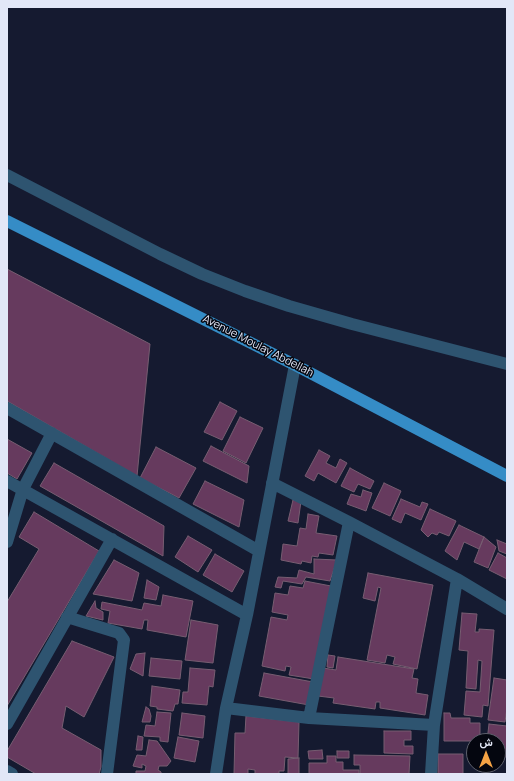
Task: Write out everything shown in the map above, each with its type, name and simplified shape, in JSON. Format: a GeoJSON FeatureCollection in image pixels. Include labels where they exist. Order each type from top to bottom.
{"type":"FeatureCollection","features":[{"type":"Feature","properties":{"kind":"main road","name":"Avenue Moulay Abdellah"},"geometry":{"type":"LineString","coordinates":[[7,221],[295,364],[507,476]]}},
{"type":"Feature","properties":{"kind":"street"},"geometry":{"type":"LineString","coordinates":[[7,175],[160,254],[202,274],[245,291],[289,306],[352,324],[507,364]]}},
{"type":"Feature","properties":{"kind":"street"},"geometry":{"type":"LineString","coordinates":[[216,774],[226,708],[247,615],[295,364]]}},
{"type":"Feature","properties":{"kind":"street"},"geometry":{"type":"LineString","coordinates":[[7,408],[259,551]]}},
{"type":"Feature","properties":{"kind":"street"},"geometry":{"type":"LineString","coordinates":[[7,542],[23,490],[52,433]]}},
{"type":"Feature","properties":{"kind":"street"},"geometry":{"type":"LineString","coordinates":[[7,481],[247,615]]}},
{"type":"Feature","properties":{"kind":"street"},"geometry":{"type":"LineString","coordinates":[[272,483],[457,579],[507,609]]}},
{"type":"Feature","properties":{"kind":"street"},"geometry":{"type":"LineString","coordinates":[[309,718],[349,522]]}},
{"type":"Feature","properties":{"kind":"street"},"geometry":{"type":"LineString","coordinates":[[7,724],[112,539]]}},
{"type":"Feature","properties":{"kind":"street"},"geometry":{"type":"LineString","coordinates":[[431,774],[434,724],[457,579]]}},
{"type":"Feature","properties":{"kind":"street"},"geometry":{"type":"LineString","coordinates":[[67,617],[119,633],[124,640],[107,774]]}},
{"type":"Feature","properties":{"kind":"street"},"geometry":{"type":"LineString","coordinates":[[226,708],[309,718],[434,724]]}},
{"type":"Feature","properties":{"kind":"building"},"geometry":{"type":"Polygon","coordinates":[[[7,269],[150,344],[137,476],[7,401],[7,269]]]}},
{"type":"Feature","properties":{"kind":"building"},"geometry":{"type":"Polygon","coordinates":[[[220,402],[237,411],[222,440],[204,432],[220,402]]]}},
{"type":"Feature","properties":{"kind":"building"},"geometry":{"type":"Polygon","coordinates":[[[240,417],[263,428],[246,463],[223,451],[240,417]]]}},
{"type":"Feature","properties":{"kind":"building"},"geometry":{"type":"Polygon","coordinates":[[[7,439],[32,453],[17,479],[7,473],[7,439]]]}},
{"type":"Feature","properties":{"kind":"building"},"geometry":{"type":"Polygon","coordinates":[[[211,446],[249,466],[247,483],[203,461],[211,446]]]}},
{"type":"Feature","properties":{"kind":"building"},"geometry":{"type":"Polygon","coordinates":[[[156,447],[196,468],[179,498],[140,478],[156,447]]]}},
{"type":"Feature","properties":{"kind":"building"},"geometry":{"type":"Polygon","coordinates":[[[319,450],[330,456],[326,463],[336,468],[340,459],[347,463],[336,483],[318,473],[314,481],[305,476],[319,450]]]}},
{"type":"Feature","properties":{"kind":"building"},"geometry":{"type":"Polygon","coordinates":[[[54,463],[164,526],[163,556],[40,486],[54,463]]]}},
{"type":"Feature","properties":{"kind":"building"},"geometry":{"type":"Polygon","coordinates":[[[350,468],[374,481],[370,489],[358,484],[354,492],[341,486],[350,468]]]}},
{"type":"Feature","properties":{"kind":"building"},"geometry":{"type":"Polygon","coordinates":[[[205,481],[244,500],[239,527],[193,504],[205,481]]]}},
{"type":"Feature","properties":{"kind":"building"},"geometry":{"type":"Polygon","coordinates":[[[384,483],[401,491],[390,516],[372,508],[384,483]]]}},
{"type":"Feature","properties":{"kind":"building"},"geometry":{"type":"Polygon","coordinates":[[[363,490],[372,493],[366,511],[347,504],[351,494],[361,497],[363,490]]]}},
{"type":"Feature","properties":{"kind":"building"},"geometry":{"type":"Polygon","coordinates":[[[401,499],[420,507],[422,502],[428,504],[421,520],[405,513],[401,523],[392,519],[401,499]]]}},
{"type":"Feature","properties":{"kind":"building"},"geometry":{"type":"Polygon","coordinates":[[[293,500],[301,501],[298,523],[288,521],[293,500]]]}},
{"type":"Feature","properties":{"kind":"building"},"geometry":{"type":"Polygon","coordinates":[[[430,509],[456,521],[449,536],[439,532],[437,535],[432,533],[428,537],[421,530],[430,509]]]}},
{"type":"Feature","properties":{"kind":"building"},"geometry":{"type":"Polygon","coordinates":[[[34,512],[99,551],[7,706],[7,602],[39,549],[19,537],[34,512]]]}},
{"type":"Feature","properties":{"kind":"building"},"geometry":{"type":"Polygon","coordinates":[[[308,514],[319,516],[316,533],[337,536],[333,555],[319,553],[318,557],[312,556],[311,563],[302,561],[301,564],[281,560],[283,544],[297,546],[300,528],[306,529],[308,514]]]}},
{"type":"Feature","properties":{"kind":"building"},"geometry":{"type":"Polygon","coordinates":[[[459,525],[484,537],[479,549],[464,542],[457,560],[445,551],[459,525]]]}},
{"type":"Feature","properties":{"kind":"building"},"geometry":{"type":"Polygon","coordinates":[[[188,536],[212,550],[198,572],[175,557],[188,536]]]}},
{"type":"Feature","properties":{"kind":"building"},"geometry":{"type":"Polygon","coordinates":[[[484,537],[496,547],[488,568],[474,562],[484,537]]]}},
{"type":"Feature","properties":{"kind":"building"},"geometry":{"type":"Polygon","coordinates":[[[497,540],[507,544],[507,554],[499,551],[497,540]]]}},
{"type":"Feature","properties":{"kind":"building"},"geometry":{"type":"Polygon","coordinates":[[[498,553],[507,558],[507,579],[489,570],[498,553]]]}},
{"type":"Feature","properties":{"kind":"building"},"geometry":{"type":"Polygon","coordinates":[[[215,554],[244,571],[232,592],[203,575],[215,554]]]}},
{"type":"Feature","properties":{"kind":"building"},"geometry":{"type":"Polygon","coordinates":[[[314,559],[337,560],[330,581],[306,577],[302,584],[283,581],[281,588],[275,587],[278,577],[297,578],[299,570],[314,574],[314,559]]]}},
{"type":"Feature","properties":{"kind":"building"},"geometry":{"type":"Polygon","coordinates":[[[114,560],[139,573],[132,601],[93,594],[114,560]]]}},
{"type":"Feature","properties":{"kind":"building"},"geometry":{"type":"Polygon","coordinates":[[[368,573],[433,585],[417,669],[393,664],[395,657],[387,655],[385,663],[367,660],[381,588],[378,587],[375,601],[363,598],[368,573]]]}},
{"type":"Feature","properties":{"kind":"building"},"geometry":{"type":"Polygon","coordinates":[[[147,580],[159,587],[156,600],[144,598],[147,580]]]}},
{"type":"Feature","properties":{"kind":"building"},"geometry":{"type":"Polygon","coordinates":[[[305,581],[331,586],[314,679],[289,675],[291,667],[286,666],[285,671],[262,666],[271,617],[287,620],[288,615],[272,612],[275,593],[288,595],[290,586],[303,588],[305,581]]]}},
{"type":"Feature","properties":{"kind":"building"},"geometry":{"type":"Polygon","coordinates":[[[163,595],[193,601],[186,637],[147,630],[148,620],[144,620],[142,629],[108,623],[110,611],[101,609],[102,602],[142,610],[144,603],[161,606],[163,595]]]}},
{"type":"Feature","properties":{"kind":"building"},"geometry":{"type":"Polygon","coordinates":[[[95,601],[96,608],[103,612],[103,620],[86,616],[95,601]]]}},
{"type":"Feature","properties":{"kind":"building"},"geometry":{"type":"Polygon","coordinates":[[[462,613],[477,614],[475,632],[479,632],[479,629],[494,630],[488,706],[483,705],[482,717],[464,715],[466,691],[480,692],[482,661],[478,660],[476,689],[466,688],[468,651],[459,650],[462,613]]]}},
{"type":"Feature","properties":{"kind":"building"},"geometry":{"type":"Polygon","coordinates":[[[191,620],[218,625],[213,663],[185,660],[191,620]]]}},
{"type":"Feature","properties":{"kind":"building"},"geometry":{"type":"Polygon","coordinates":[[[72,641],[114,657],[84,717],[66,706],[62,728],[101,750],[101,767],[99,774],[36,774],[7,757],[7,751],[72,641]]]}},
{"type":"Feature","properties":{"kind":"building"},"geometry":{"type":"Polygon","coordinates":[[[145,653],[143,676],[130,669],[136,654],[145,653]]]}},
{"type":"Feature","properties":{"kind":"building"},"geometry":{"type":"Polygon","coordinates":[[[328,655],[335,656],[333,668],[327,667],[328,655]]]}},
{"type":"Feature","properties":{"kind":"building"},"geometry":{"type":"Polygon","coordinates":[[[338,657],[414,669],[412,678],[418,679],[416,693],[428,695],[425,715],[380,708],[380,702],[376,702],[375,709],[333,703],[334,698],[318,696],[323,668],[336,670],[338,657]]]}},
{"type":"Feature","properties":{"kind":"building"},"geometry":{"type":"Polygon","coordinates":[[[151,658],[182,661],[180,679],[149,676],[151,658]]]}},
{"type":"Feature","properties":{"kind":"building"},"geometry":{"type":"Polygon","coordinates":[[[190,668],[215,670],[213,687],[209,686],[207,705],[182,703],[183,692],[188,692],[190,668]]]}},
{"type":"Feature","properties":{"kind":"building"},"geometry":{"type":"Polygon","coordinates":[[[264,673],[313,682],[309,705],[259,696],[264,673]]]}},
{"type":"Feature","properties":{"kind":"building"},"geometry":{"type":"Polygon","coordinates":[[[494,678],[507,680],[507,708],[505,722],[488,720],[494,678]]]}},
{"type":"Feature","properties":{"kind":"building"},"geometry":{"type":"Polygon","coordinates":[[[152,686],[180,690],[178,704],[175,704],[173,711],[157,709],[157,707],[150,706],[152,686]]]}},
{"type":"Feature","properties":{"kind":"building"},"geometry":{"type":"Polygon","coordinates":[[[146,707],[149,709],[151,716],[150,722],[142,722],[146,707]]]}},
{"type":"Feature","properties":{"kind":"building"},"geometry":{"type":"Polygon","coordinates":[[[157,712],[171,713],[168,742],[160,741],[160,737],[144,736],[146,725],[155,726],[157,712]]]}},
{"type":"Feature","properties":{"kind":"building"},"geometry":{"type":"Polygon","coordinates":[[[182,713],[205,716],[203,738],[179,735],[182,713]]]}},
{"type":"Feature","properties":{"kind":"building"},"geometry":{"type":"Polygon","coordinates":[[[444,713],[450,713],[451,718],[470,718],[470,723],[480,723],[480,733],[466,733],[466,741],[444,741],[444,713]]]}},
{"type":"Feature","properties":{"kind":"building"},"geometry":{"type":"Polygon","coordinates":[[[246,716],[299,722],[298,758],[285,757],[284,771],[279,771],[279,774],[255,774],[255,770],[248,769],[248,774],[234,774],[235,733],[245,733],[246,716]]]}},
{"type":"Feature","properties":{"kind":"building"},"geometry":{"type":"Polygon","coordinates":[[[489,724],[507,726],[507,757],[506,733],[488,733],[489,724]]]}},
{"type":"Feature","properties":{"kind":"building"},"geometry":{"type":"Polygon","coordinates":[[[384,731],[411,731],[411,740],[404,740],[404,746],[413,746],[413,754],[384,753],[384,731]]]}},
{"type":"Feature","properties":{"kind":"building"},"geometry":{"type":"Polygon","coordinates":[[[138,736],[143,737],[142,750],[136,750],[138,736]]]}},
{"type":"Feature","properties":{"kind":"building"},"geometry":{"type":"Polygon","coordinates":[[[178,737],[199,741],[195,762],[174,758],[178,737]]]}},
{"type":"Feature","properties":{"kind":"building"},"geometry":{"type":"Polygon","coordinates":[[[149,740],[157,741],[171,761],[167,766],[159,766],[158,770],[161,774],[136,774],[136,771],[145,771],[146,766],[142,764],[142,768],[133,766],[137,755],[146,756],[149,740]]]}},
{"type":"Feature","properties":{"kind":"building"},"geometry":{"type":"Polygon","coordinates":[[[322,750],[323,759],[309,759],[308,751],[322,750]]]}},
{"type":"Feature","properties":{"kind":"building"},"geometry":{"type":"Polygon","coordinates":[[[337,751],[349,751],[349,758],[337,758],[337,751]]]}},
{"type":"Feature","properties":{"kind":"building"},"geometry":{"type":"Polygon","coordinates":[[[438,754],[463,754],[463,774],[438,774],[438,754]]]}},
{"type":"Feature","properties":{"kind":"building"},"geometry":{"type":"Polygon","coordinates":[[[354,755],[410,756],[409,774],[360,774],[360,765],[354,765],[354,755]]]}},
{"type":"Feature","properties":{"kind":"building"},"geometry":{"type":"Polygon","coordinates":[[[327,756],[336,756],[336,762],[343,762],[343,770],[359,770],[359,774],[309,774],[309,763],[327,763],[327,756]]]}},
{"type":"Feature","properties":{"kind":"building"},"geometry":{"type":"Polygon","coordinates":[[[299,758],[299,774],[288,774],[288,759],[299,758]]]}}]}
